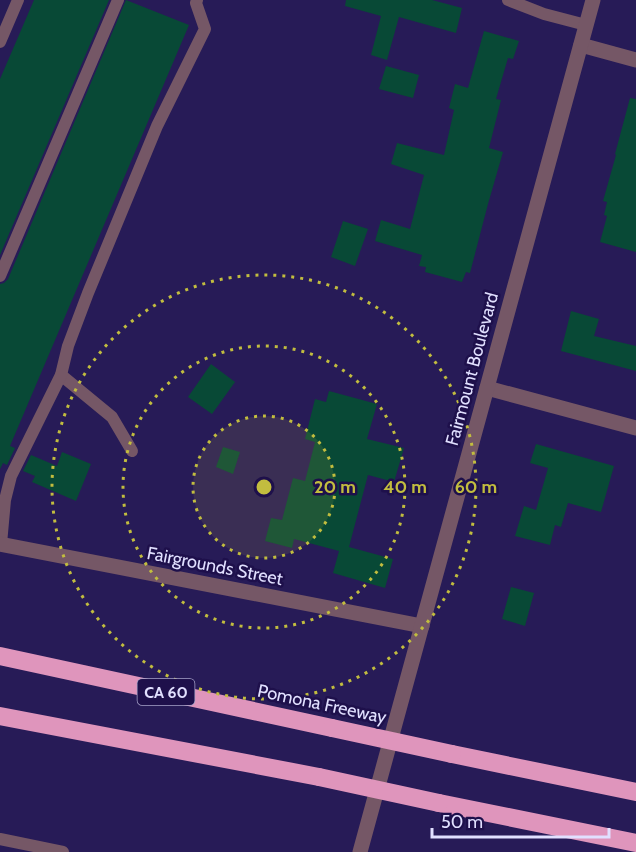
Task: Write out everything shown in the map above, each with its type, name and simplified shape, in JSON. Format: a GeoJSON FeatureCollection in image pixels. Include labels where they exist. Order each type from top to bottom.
{"type":"FeatureCollection","features":[{"type":"Feature","properties":{"kind":"highway","name":"Pomona Freeway"},"geometry":{"type":"LineString","coordinates":[[0,656],[636,792]]}},
{"type":"Feature","properties":{"kind":"highway"},"geometry":{"type":"LineString","coordinates":[[0,716],[319,777],[636,843]]}},
{"type":"Feature","properties":{"kind":"street","name":"Fairmount Boulevard"},"geometry":{"type":"LineString","coordinates":[[360,852],[593,0]]}},
{"type":"Feature","properties":{"kind":"street"},"geometry":{"type":"LineString","coordinates":[[581,45],[636,60]]}},
{"type":"Feature","properties":{"kind":"street"},"geometry":{"type":"LineString","coordinates":[[487,388],[636,428]]}},
{"type":"Feature","properties":{"kind":"street","name":"Fairgrounds Street"},"geometry":{"type":"LineString","coordinates":[[1,544],[422,626]]}},
{"type":"Feature","properties":{"kind":"lane"},"geometry":{"type":"LineString","coordinates":[[0,42],[18,0]]}},
{"type":"Feature","properties":{"kind":"lane"},"geometry":{"type":"LineString","coordinates":[[0,276],[118,0]]}},
{"type":"Feature","properties":{"kind":"lane"},"geometry":{"type":"LineString","coordinates":[[1,544],[6,474],[61,375],[68,346],[92,283],[157,126],[205,29],[197,0]]}},
{"type":"Feature","properties":{"kind":"lane"},"geometry":{"type":"LineString","coordinates":[[508,0],[544,14],[586,24]]}},
{"type":"Feature","properties":{"kind":"lane"},"geometry":{"type":"LineString","coordinates":[[61,375],[112,417],[132,451]]}},
{"type":"Feature","properties":{"kind":"lane"},"geometry":{"type":"LineString","coordinates":[[0,839],[63,852]]}},
{"type":"Feature","properties":{"kind":"building"},"geometry":{"type":"Polygon","coordinates":[[[34,0],[109,0],[0,255],[0,79],[34,0]]]}},
{"type":"Feature","properties":{"kind":"building"},"geometry":{"type":"Polygon","coordinates":[[[126,0],[189,25],[10,446],[15,448],[7,465],[3,463],[0,469],[0,284],[8,279],[126,0]]]}},
{"type":"Feature","properties":{"kind":"building"},"geometry":{"type":"Polygon","coordinates":[[[346,0],[432,0],[462,8],[456,33],[399,17],[387,60],[371,55],[381,16],[345,6],[346,0]]]}},
{"type":"Feature","properties":{"kind":"building"},"geometry":{"type":"Polygon","coordinates":[[[484,31],[519,41],[513,59],[508,58],[496,99],[501,100],[489,148],[503,152],[470,273],[466,272],[462,282],[425,272],[426,267],[419,266],[422,255],[375,241],[381,220],[410,229],[424,175],[391,164],[397,143],[444,155],[454,110],[449,108],[455,84],[468,88],[484,31]]]}},
{"type":"Feature","properties":{"kind":"building"},"geometry":{"type":"Polygon","coordinates":[[[386,66],[419,75],[413,98],[379,89],[386,66]]]}},
{"type":"Feature","properties":{"kind":"building"},"geometry":{"type":"Polygon","coordinates":[[[630,98],[636,99],[636,252],[600,242],[607,216],[604,215],[607,202],[603,201],[630,98]]]}},
{"type":"Feature","properties":{"kind":"building"},"geometry":{"type":"Polygon","coordinates":[[[343,221],[368,229],[355,266],[331,257],[343,221]]]}},
{"type":"Feature","properties":{"kind":"building"},"geometry":{"type":"Polygon","coordinates":[[[571,311],[599,319],[594,336],[636,346],[636,371],[561,351],[571,311]]]}},
{"type":"Feature","properties":{"kind":"building"},"geometry":{"type":"Polygon","coordinates":[[[211,364],[235,382],[212,414],[188,397],[211,364]]]}},
{"type":"Feature","properties":{"kind":"building"},"geometry":{"type":"Polygon","coordinates":[[[329,391],[377,404],[367,439],[404,448],[394,482],[368,475],[349,547],[393,559],[385,588],[333,573],[339,551],[294,539],[292,548],[265,541],[271,518],[282,520],[293,478],[305,481],[315,442],[305,439],[315,399],[326,402],[329,391]]]}},
{"type":"Feature","properties":{"kind":"building"},"geometry":{"type":"Polygon","coordinates":[[[536,444],[614,466],[601,512],[568,503],[561,527],[555,525],[550,545],[515,536],[524,506],[536,510],[548,468],[530,463],[536,444]]]}},
{"type":"Feature","properties":{"kind":"building"},"geometry":{"type":"Polygon","coordinates":[[[223,447],[240,452],[233,474],[216,467],[223,447]]]}},
{"type":"Feature","properties":{"kind":"building"},"geometry":{"type":"Polygon","coordinates":[[[62,452],[91,464],[76,501],[32,482],[35,476],[23,471],[31,455],[57,466],[62,452]]]}},
{"type":"Feature","properties":{"kind":"building"},"geometry":{"type":"Polygon","coordinates":[[[511,587],[534,593],[525,626],[502,619],[511,587]]]}}]}
